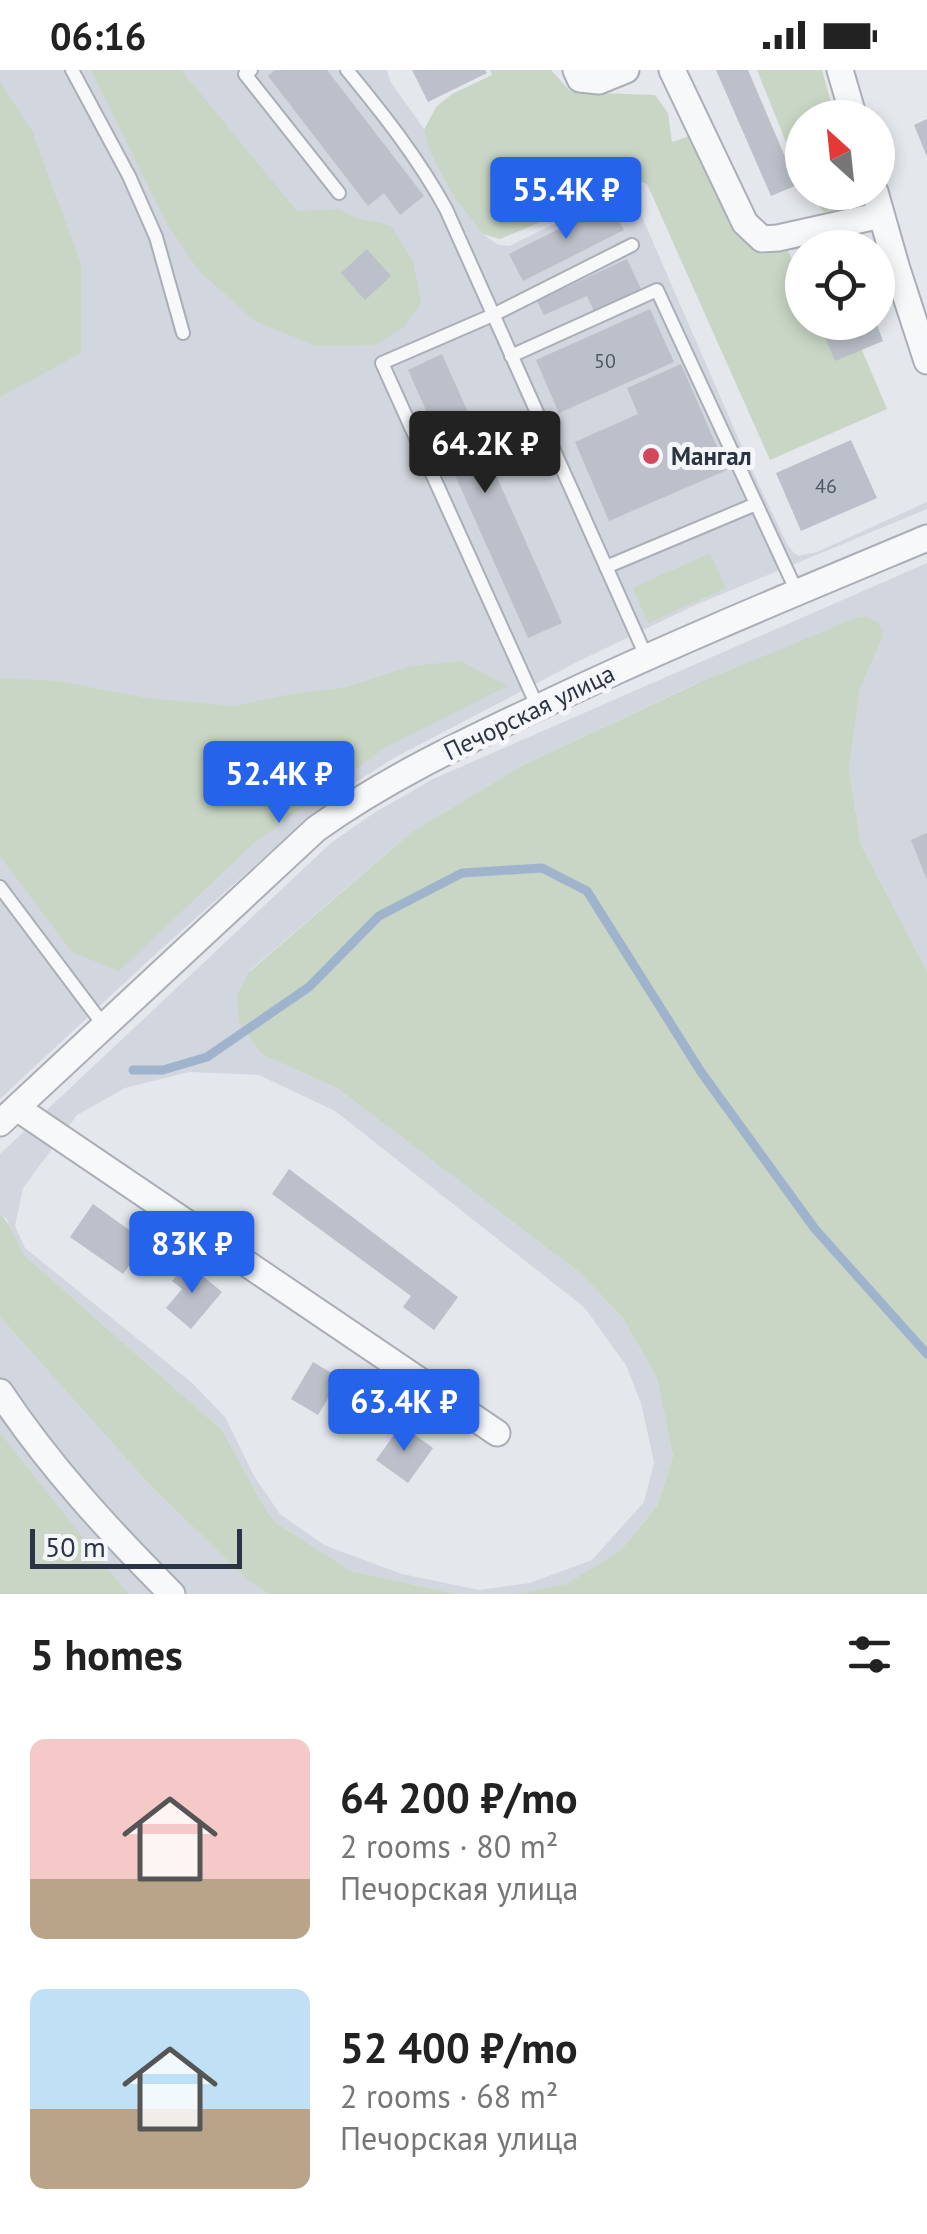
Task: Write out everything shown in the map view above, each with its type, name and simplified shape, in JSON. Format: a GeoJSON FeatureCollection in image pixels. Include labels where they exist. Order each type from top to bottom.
{"type":"FeatureCollection","features":[{"type":"Feature","properties":{"kind":"street"},"geometry":{"type":"LineString","coordinates":[[576,70],[580,79],[599,81],[626,70]]}},
{"type":"Feature","properties":{"kind":"street"},"geometry":{"type":"LineString","coordinates":[[672,70],[745,223],[762,239],[778,238],[860,210]]}},
{"type":"Feature","properties":{"kind":"street"},"geometry":{"type":"LineString","coordinates":[[840,70],[849,100]]}},
{"type":"Feature","properties":{"kind":"street"},"geometry":{"type":"LineString","coordinates":[[880,210],[927,361]]}},
{"type":"Feature","properties":{"kind":"street","name":"Печорская улица"},"geometry":{"type":"LineString","coordinates":[[9,1116],[316,828],[349,805],[400,775],[646,656],[927,538]]}},
{"type":"Feature","properties":{"kind":"street"},"geometry":{"type":"LineString","coordinates":[[9,1116],[497,1433]]}},
{"type":"Feature","properties":{"kind":"street"},"geometry":{"type":"LineString","coordinates":[[0,1392],[112,1534],[172,1594]]}},
{"type":"Feature","properties":{"kind":"lane"},"geometry":{"type":"LineString","coordinates":[[72,70],[129,176],[156,237],[183,333]]}},
{"type":"Feature","properties":{"kind":"lane"},"geometry":{"type":"LineString","coordinates":[[251,70],[245,74],[339,194]]}},
{"type":"Feature","properties":{"kind":"lane"},"geometry":{"type":"LineString","coordinates":[[347,70],[400,135],[446,210],[646,656]]}},
{"type":"Feature","properties":{"kind":"lane"},"geometry":{"type":"LineString","coordinates":[[538,708],[382,363],[493,315],[632,245]]}},
{"type":"Feature","properties":{"kind":"lane"},"geometry":{"type":"LineString","coordinates":[[512,356],[658,290],[798,592]]}},
{"type":"Feature","properties":{"kind":"lane"},"geometry":{"type":"LineString","coordinates":[[606,568],[756,504]]}},
{"type":"Feature","properties":{"kind":"lane"},"geometry":{"type":"LineString","coordinates":[[0,887],[105,1028]]}},
{"type":"Feature","properties":{"kind":"shaded area"},"geometry":{"type":"Polygon","coordinates":[[[0,70],[387,70],[390,81],[443,156],[483,234],[498,245],[509,246],[612,196],[630,199],[639,210],[753,472],[794,553],[799,556],[817,552],[927,502],[927,509],[693,606],[392,759],[308,818],[0,1099],[0,70]]]}},
{"type":"Feature","properties":{"kind":"shaded area"},"geometry":{"type":"Polygon","coordinates":[[[927,563],[927,971],[861,845],[849,767],[860,689],[883,636],[693,685],[523,765],[413,831],[249,971],[263,1055],[337,1088],[580,1273],[623,1318],[657,1378],[673,1456],[657,1506],[621,1550],[567,1585],[514,1594],[457,1594],[351,1571],[275,1522],[222,1430],[24,1255],[13,1239],[7,1219],[0,1214],[0,1154],[332,842],[433,779],[927,563]],[[189,1072],[125,1088],[77,1115],[23,1188],[15,1226],[25,1248],[191,1382],[225,1417],[254,1476],[280,1514],[324,1545],[402,1574],[479,1590],[530,1583],[592,1560],[644,1502],[654,1462],[641,1403],[626,1365],[584,1307],[335,1111],[259,1075],[189,1072]]]}},
{"type":"Feature","properties":{"kind":"shaded area"},"geometry":{"type":"Polygon","coordinates":[[[0,1317],[147,1482],[247,1580],[269,1594],[0,1594],[0,1317]]]}},
{"type":"Feature","properties":{"kind":"green space"},"geometry":{"type":"Polygon","coordinates":[[[91,70],[181,70],[297,211],[337,209],[391,226],[413,261],[421,303],[404,327],[375,345],[316,346],[255,321],[198,270],[165,220],[91,70]]]}},
{"type":"Feature","properties":{"kind":"green space"},"geometry":{"type":"Polygon","coordinates":[[[490,70],[551,70],[571,92],[655,95],[668,113],[672,142],[693,135],[742,236],[761,254],[785,251],[785,340],[846,340],[862,350],[887,409],[770,460],[647,184],[620,174],[578,203],[532,226],[500,239],[483,234],[452,194],[424,130],[436,107],[452,94],[492,75],[490,70]]]}},
{"type":"Feature","properties":{"kind":"green space"},"geometry":{"type":"Polygon","coordinates":[[[757,70],[822,70],[830,100],[785,100],[785,140],[757,70]]]}},
{"type":"Feature","properties":{"kind":"green space"},"geometry":{"type":"Polygon","coordinates":[[[0,82],[32,131],[81,264],[81,353],[0,397],[0,82]]]}},
{"type":"Feature","properties":{"kind":"green space"},"geometry":{"type":"Polygon","coordinates":[[[710,553],[726,588],[648,623],[633,588],[710,553]]]}},
{"type":"Feature","properties":{"kind":"green space"},"geometry":{"type":"Polygon","coordinates":[[[861,616],[879,622],[883,636],[860,689],[849,768],[861,845],[927,971],[927,1594],[514,1594],[567,1584],[621,1550],[657,1506],[673,1456],[657,1378],[623,1318],[580,1273],[337,1088],[263,1055],[239,1022],[237,995],[249,972],[413,831],[523,765],[694,685],[861,616]]]}},
{"type":"Feature","properties":{"kind":"green space"},"geometry":{"type":"Polygon","coordinates":[[[461,661],[507,686],[386,747],[254,843],[119,971],[72,952],[0,856],[0,678],[58,681],[147,698],[234,706],[347,687],[412,666],[461,661]]]}},
{"type":"Feature","properties":{"kind":"green space"},"geometry":{"type":"Polygon","coordinates":[[[0,1214],[24,1255],[222,1430],[275,1522],[351,1571],[457,1594],[269,1594],[247,1580],[147,1482],[0,1317],[0,1214]]]}},
{"type":"Feature","properties":{"kind":"green space"},"geometry":{"type":"Polygon","coordinates":[[[0,1433],[128,1594],[0,1594],[0,1433]]]}},
{"type":"Feature","properties":{"kind":"building"},"geometry":{"type":"Polygon","coordinates":[[[275,70],[327,70],[424,196],[400,215],[384,193],[368,206],[268,76],[275,70]]]}},
{"type":"Feature","properties":{"kind":"building"},"geometry":{"type":"Polygon","coordinates":[[[412,70],[485,70],[487,73],[428,102],[412,70]]]}},
{"type":"Feature","properties":{"kind":"building"},"geometry":{"type":"Polygon","coordinates":[[[716,70],[748,70],[785,157],[785,190],[771,196],[716,70]]]}},
{"type":"Feature","properties":{"kind":"building"},"geometry":{"type":"Polygon","coordinates":[[[927,119],[927,157],[914,125],[927,119]]]}},
{"type":"Feature","properties":{"kind":"building"},"geometry":{"type":"Polygon","coordinates":[[[610,203],[624,230],[523,281],[509,254],[610,203]]]}},
{"type":"Feature","properties":{"kind":"building"},"geometry":{"type":"Polygon","coordinates":[[[367,249],[391,276],[365,300],[341,273],[367,249]]]}},
{"type":"Feature","properties":{"kind":"building"},"geometry":{"type":"Polygon","coordinates":[[[627,259],[641,289],[594,311],[587,296],[544,315],[537,301],[627,259]]]}},
{"type":"Feature","properties":{"kind":"building"},"geometry":{"type":"Polygon","coordinates":[[[650,309],[674,362],[559,413],[536,360],[650,309]]]}},
{"type":"Feature","properties":{"kind":"building"},"geometry":{"type":"Polygon","coordinates":[[[826,340],[883,340],[883,341],[835,361],[826,340]]]}},
{"type":"Feature","properties":{"kind":"building"},"geometry":{"type":"Polygon","coordinates":[[[442,354],[562,623],[528,638],[408,370],[442,354]]]}},
{"type":"Feature","properties":{"kind":"building","name":"Мангал"},"geometry":{"type":"Polygon","coordinates":[[[681,364],[727,470],[609,521],[575,442],[638,414],[627,388],[681,364]]]}},
{"type":"Feature","properties":{"kind":"building"},"geometry":{"type":"Polygon","coordinates":[[[851,440],[877,498],[801,531],[776,473],[851,440]]]}},
{"type":"Feature","properties":{"kind":"building"},"geometry":{"type":"Polygon","coordinates":[[[927,833],[927,880],[911,840],[927,833]]]}},
{"type":"Feature","properties":{"kind":"building"},"geometry":{"type":"Polygon","coordinates":[[[289,1169],[458,1297],[434,1330],[403,1307],[411,1296],[272,1194],[289,1169]]]}},
{"type":"Feature","properties":{"kind":"building"},"geometry":{"type":"Polygon","coordinates":[[[93,1204],[146,1242],[123,1274],[70,1237],[93,1204]]]}},
{"type":"Feature","properties":{"kind":"building"},"geometry":{"type":"Polygon","coordinates":[[[187,1263],[222,1292],[191,1329],[166,1308],[182,1289],[172,1281],[187,1263]]]}},
{"type":"Feature","properties":{"kind":"building"},"geometry":{"type":"Polygon","coordinates":[[[313,1362],[340,1378],[318,1415],[291,1399],[313,1362]]]}},
{"type":"Feature","properties":{"kind":"building"},"geometry":{"type":"Polygon","coordinates":[[[401,1425],[433,1448],[408,1483],[376,1460],[401,1425]]]}},
{"type":"Feature","properties":{"kind":"waterway"},"geometry":{"type":"LineString","coordinates":[[133,1070],[163,1070],[207,1057],[309,987],[379,916],[462,873],[542,868],[587,891],[701,1072],[815,1229],[927,1354]]}},
{"type":"Feature","properties":{"kind":"place","name":"Мангал"},"geometry":{"type":"Point","coordinates":[651,456]}}]}
